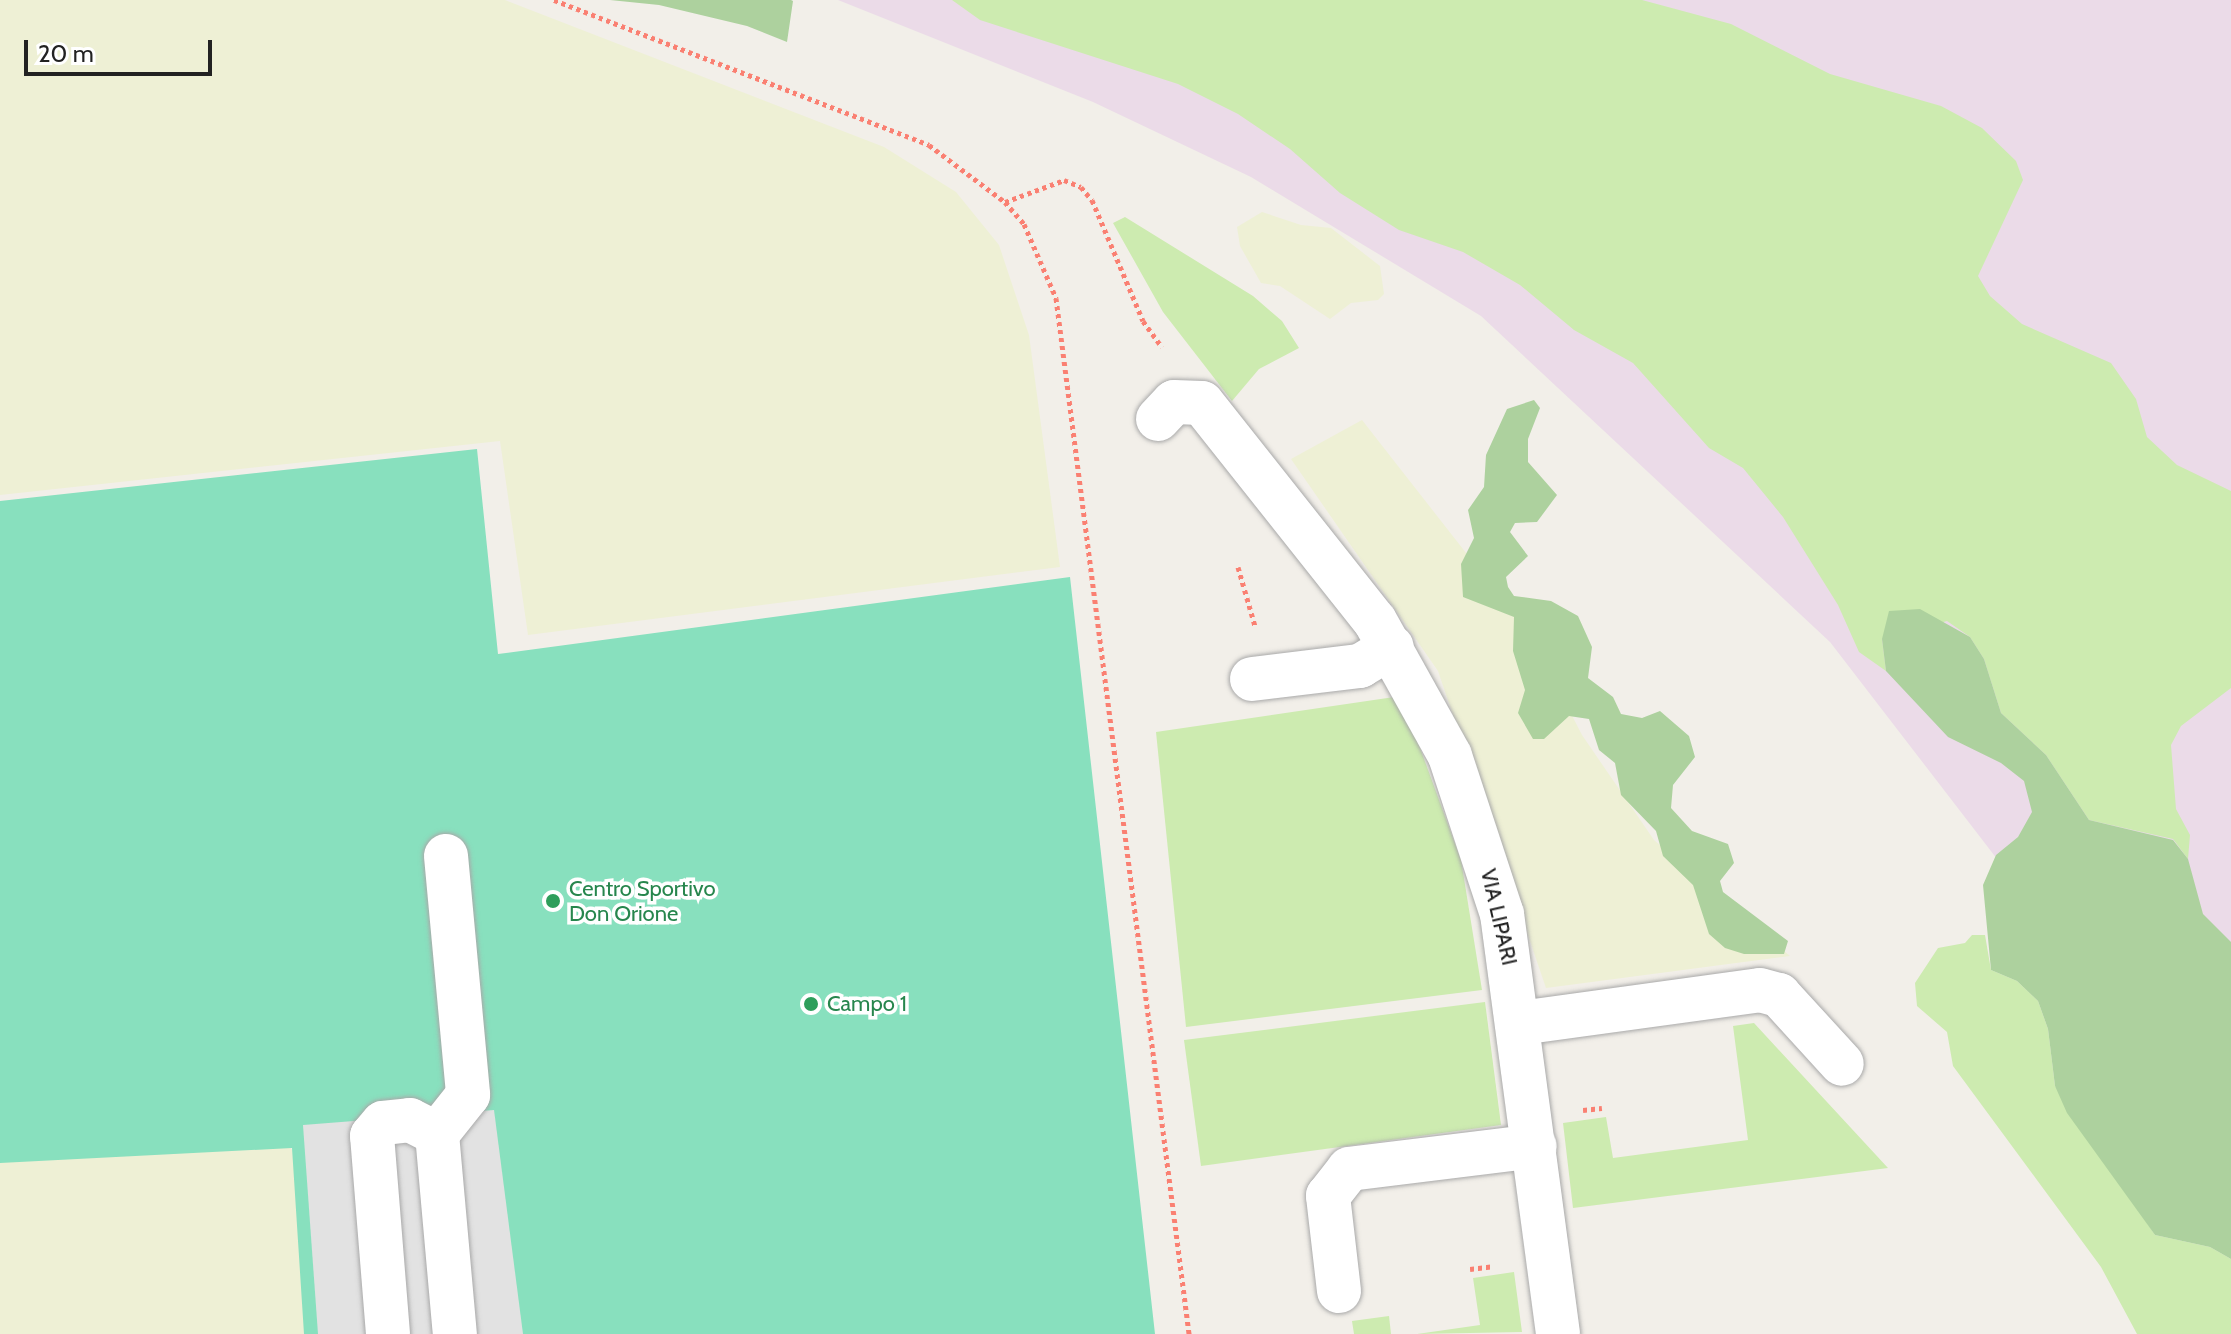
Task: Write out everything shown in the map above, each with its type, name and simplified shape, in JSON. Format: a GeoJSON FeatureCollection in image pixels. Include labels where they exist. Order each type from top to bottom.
{"type":"FeatureCollection","features":[{"type":"Feature","properties":{"kind":"street"},"geometry":{"type":"LineString","coordinates":[[1158,419],[1174,402],[1202,403]]}},
{"type":"Feature","properties":{"kind":"street","name":"VIA LIPARI"},"geometry":{"type":"LineString","coordinates":[[1202,403],[1315,543],[1392,647],[1430,712],[1467,798],[1502,914],[1520,1023],[1558,1334]]}},
{"type":"Feature","properties":{"kind":"street"},"geometry":{"type":"LineString","coordinates":[[1252,679],[1360,666],[1392,647]]}},
{"type":"Feature","properties":{"kind":"street"},"geometry":{"type":"LineString","coordinates":[[446,856],[468,1095],[437,1134],[455,1334]]}},
{"type":"Feature","properties":{"kind":"street"},"geometry":{"type":"LineString","coordinates":[[1520,1023],[1760,990],[1779,995],[1842,1064]]}},
{"type":"Feature","properties":{"kind":"street"},"geometry":{"type":"LineString","coordinates":[[388,1334],[372,1136],[383,1123],[410,1120],[437,1134]]}},
{"type":"Feature","properties":{"kind":"street"},"geometry":{"type":"LineString","coordinates":[[1339,1291],[1328,1196],[1349,1169],[1535,1146]]}},
{"type":"Feature","properties":{"kind":"path"},"geometry":{"type":"LineString","coordinates":[[554,0],[929,145],[1005,202],[1024,224],[1056,298],[1189,1334]]}},
{"type":"Feature","properties":{"kind":"path"},"geometry":{"type":"LineString","coordinates":[[1005,202],[1064,180],[1081,187],[1092,200],[1143,321],[1202,403]]}},
{"type":"Feature","properties":{"kind":"shaded area"},"geometry":{"type":"Polygon","coordinates":[[[838,0],[2231,0],[2231,1246],[2168,1081],[1830,642],[1481,316],[1251,177],[1093,102],[838,0]]]}},
{"type":"Feature","properties":{"kind":"shaded area"},"geometry":{"type":"Polygon","coordinates":[[[494,1110],[523,1334],[318,1334],[303,1125],[494,1110]]]}},
{"type":"Feature","properties":{"kind":"green space"},"geometry":{"type":"Polygon","coordinates":[[[0,0],[505,0],[884,147],[956,192],[999,245],[1029,335],[1060,567],[528,635],[500,441],[0,495],[0,0]]]}},
{"type":"Feature","properties":{"kind":"green space"},"geometry":{"type":"Polygon","coordinates":[[[610,0],[793,1],[787,42],[747,26],[659,5],[610,0]]]}},
{"type":"Feature","properties":{"kind":"green space"},"geometry":{"type":"Polygon","coordinates":[[[952,0],[1642,0],[1731,24],[1830,74],[1941,106],[1982,128],[2016,161],[2023,180],[1978,276],[1990,296],[2022,324],[2111,363],[2136,399],[2147,437],[2177,465],[2231,491],[2231,688],[2181,726],[2171,745],[2176,809],[2190,835],[2188,859],[2173,839],[2089,820],[2046,755],[2001,713],[1984,659],[1970,637],[1947,621],[1882,639],[1886,671],[1859,652],[1838,605],[1783,517],[1743,468],[1709,448],[1633,363],[1574,330],[1520,285],[1463,252],[1399,230],[1340,193],[1290,149],[1238,114],[1178,84],[980,20],[952,0]]]}},
{"type":"Feature","properties":{"kind":"green space"},"geometry":{"type":"Polygon","coordinates":[[[1262,212],[1301,225],[1331,228],[1380,266],[1384,294],[1378,300],[1351,303],[1330,319],[1280,286],[1261,283],[1240,246],[1237,227],[1262,212]]]}},
{"type":"Feature","properties":{"kind":"green space"},"geometry":{"type":"Polygon","coordinates":[[[1125,217],[1253,296],[1282,321],[1299,348],[1259,369],[1232,401],[1163,312],[1113,223],[1125,217]]]}},
{"type":"Feature","properties":{"kind":"green space"},"geometry":{"type":"Polygon","coordinates":[[[1534,400],[1540,408],[1528,439],[1528,462],[1557,495],[1537,522],[1515,523],[1510,532],[1528,556],[1506,577],[1508,587],[1514,596],[1551,601],[1578,616],[1592,647],[1588,678],[1613,697],[1621,714],[1642,718],[1660,711],[1689,736],[1695,757],[1673,785],[1671,808],[1692,831],[1728,844],[1734,863],[1720,881],[1723,892],[1788,941],[1784,954],[1744,954],[1725,948],[1709,934],[1693,885],[1663,856],[1656,831],[1621,795],[1615,763],[1599,750],[1589,719],[1569,716],[1544,739],[1533,739],[1518,713],[1525,690],[1513,651],[1514,617],[1463,597],[1461,564],[1474,538],[1468,510],[1484,487],[1486,455],[1507,409],[1534,400]]]}},
{"type":"Feature","properties":{"kind":"green space"},"geometry":{"type":"Polygon","coordinates":[[[1362,420],[1531,636],[1582,735],[1654,840],[1790,956],[1546,988],[1438,671],[1291,459],[1362,420]]]}},
{"type":"Feature","properties":{"kind":"green space","name":"Centro Sportivo Don Orione"},"geometry":{"type":"Polygon","coordinates":[[[477,449],[498,654],[1070,577],[1155,1334],[304,1334],[292,1148],[0,1163],[0,501],[477,449]]]}},
{"type":"Feature","properties":{"kind":"green space"},"geometry":{"type":"Polygon","coordinates":[[[1920,609],[1970,637],[1984,659],[2001,713],[2046,755],[2089,820],[2173,840],[2188,859],[2203,914],[2231,942],[2231,1259],[2210,1247],[2155,1235],[2067,1113],[2055,1086],[2048,1029],[2038,1001],[2017,981],[1991,970],[1983,885],[1996,855],[2018,837],[2032,812],[2024,781],[2001,763],[1948,737],[1886,671],[1882,639],[1889,611],[1920,609]]]}},
{"type":"Feature","properties":{"kind":"green space"},"geometry":{"type":"Polygon","coordinates":[[[1401,696],[1461,860],[1482,990],[1186,1027],[1156,732],[1401,696]]]}},
{"type":"Feature","properties":{"kind":"green space"},"geometry":{"type":"Polygon","coordinates":[[[1972,935],[1985,935],[1991,970],[2017,981],[2038,1001],[2048,1029],[2055,1086],[2155,1235],[2210,1247],[2231,1259],[2231,1334],[2137,1334],[2101,1267],[1953,1066],[1947,1032],[1917,1006],[1915,983],[1938,948],[1965,943],[1972,935]]]}},
{"type":"Feature","properties":{"kind":"green space"},"geometry":{"type":"Polygon","coordinates":[[[1485,1002],[1501,1125],[1201,1166],[1184,1040],[1485,1002]]]}},
{"type":"Feature","properties":{"kind":"green space"},"geometry":{"type":"Polygon","coordinates":[[[1754,1023],[1888,1168],[1573,1208],[1563,1123],[1606,1117],[1613,1158],[1748,1140],[1733,1026],[1754,1023]]]}},
{"type":"Feature","properties":{"kind":"green space"},"geometry":{"type":"Polygon","coordinates":[[[286,1143],[293,1151],[306,1334],[0,1334],[0,1161],[286,1143]]]}},
{"type":"Feature","properties":{"kind":"green space"},"geometry":{"type":"Polygon","coordinates":[[[1514,1272],[1522,1332],[1417,1334],[1480,1325],[1473,1278],[1514,1272]]]}},
{"type":"Feature","properties":{"kind":"green space"},"geometry":{"type":"Polygon","coordinates":[[[1389,1316],[1391,1334],[1354,1334],[1352,1321],[1389,1316]]]}},
{"type":"Feature","properties":{"kind":"place","name":"Centro Sportivo Don Orione"},"geometry":{"type":"Point","coordinates":[553,901]}},
{"type":"Feature","properties":{"kind":"place","name":"Campo 1"},"geometry":{"type":"Point","coordinates":[811,1004]}}]}
